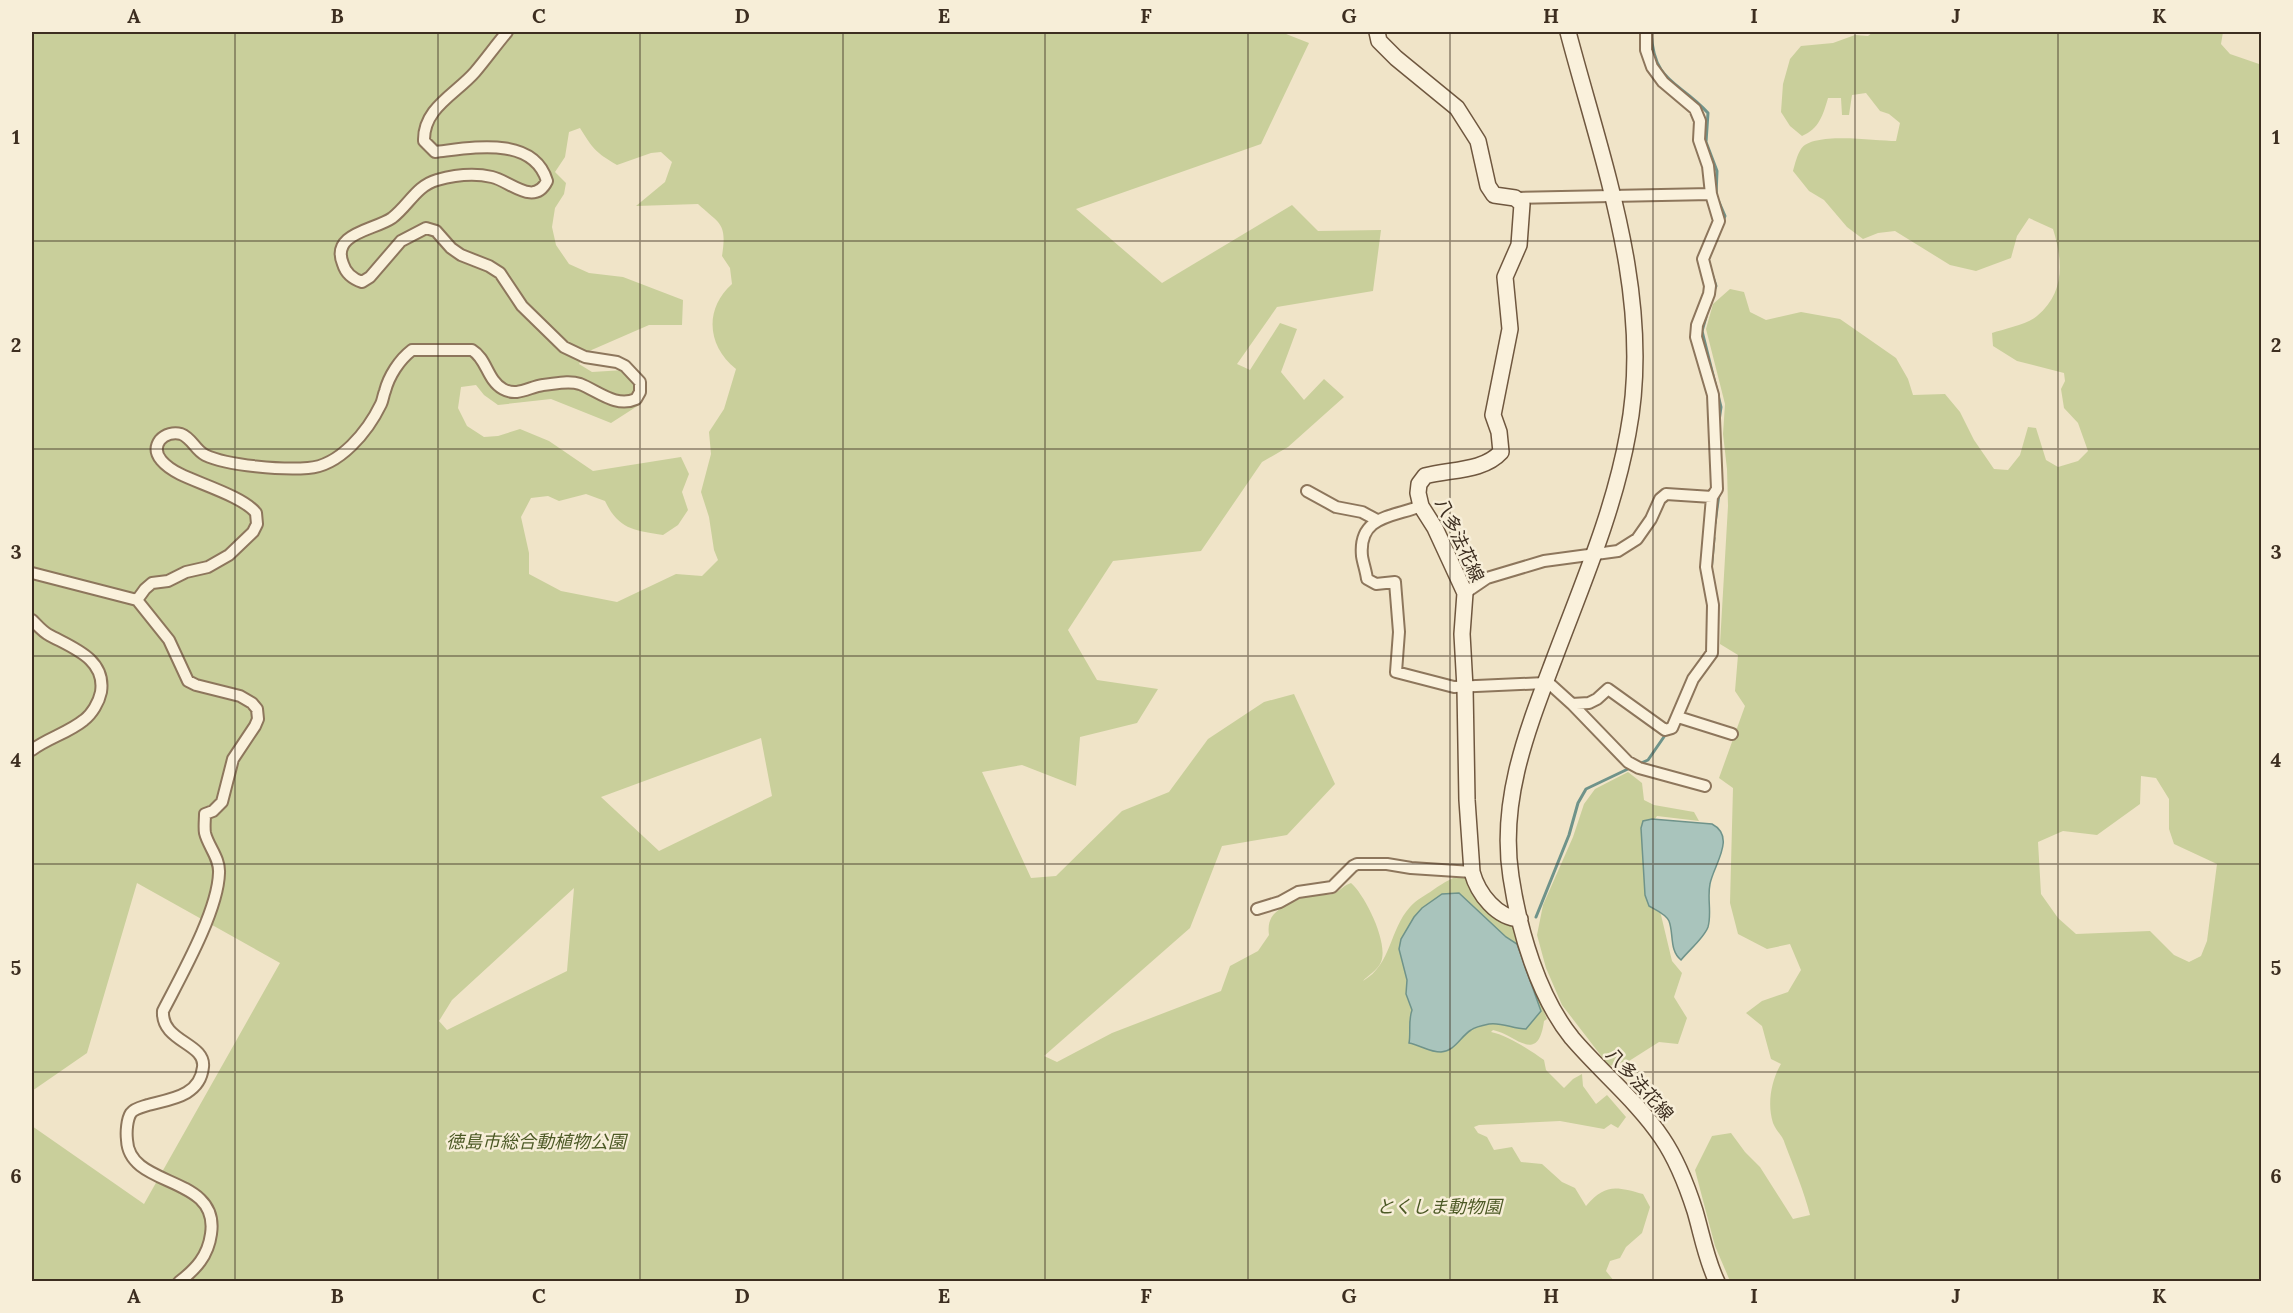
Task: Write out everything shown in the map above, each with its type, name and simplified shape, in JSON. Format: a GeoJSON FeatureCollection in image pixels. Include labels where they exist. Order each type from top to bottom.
{"type":"FeatureCollection","features":[{"type":"Feature","properties":{"kind":"main road"},"geometry":{"type":"LineString","coordinates":[[1377,32],[1379,41],[1396,58],[1457,108],[1478,141],[1488,186],[1494,195],[1515,198]]}},
{"type":"Feature","properties":{"kind":"main road","name":"八多法花線"},"geometry":{"type":"LineString","coordinates":[[1568,32],[1627,259],[1634,308],[1634,380],[1629,432],[1615,486],[1515,775],[1508,811],[1510,875],[1520,919],[1537,975],[1550,1007],[1571,1037],[1662,1138],[1678,1167],[1695,1209],[1710,1267],[1717,1281]]}},
{"type":"Feature","properties":{"kind":"main road","name":"八多法花線"},"geometry":{"type":"LineString","coordinates":[[1515,198],[1522,204],[1519,245],[1504,277],[1510,329],[1492,415],[1499,432],[1501,452],[1494,459],[1467,468],[1425,476],[1419,484],[1418,493],[1421,506],[1436,528],[1465,593],[1462,634],[1466,688],[1467,800],[1474,881],[1492,907],[1509,919],[1520,919]]}},
{"type":"Feature","properties":{"kind":"street"},"geometry":{"type":"LineString","coordinates":[[137,600],[152,583],[176,578],[219,561],[246,538],[258,524],[256,513],[250,506],[177,473],[161,461],[157,447],[160,440],[168,434],[181,434],[201,453],[223,460],[290,468],[320,466],[340,455],[368,427],[382,402],[385,389],[394,372],[402,358],[412,350],[472,350],[480,354],[495,382],[514,393],[563,382],[578,383],[623,402],[636,399],[640,392],[640,382],[625,366],[617,362],[585,357],[564,347],[522,306],[500,273],[462,255],[431,228],[420,230],[401,241],[370,277],[362,282],[353,279],[344,268],[339,256],[342,246],[351,236],[390,219],[400,212],[417,190],[434,181],[477,174],[494,177],[526,192],[533,193],[543,188],[547,181],[544,170],[530,157],[520,152],[507,148],[479,147],[435,152],[428,148],[424,141],[423,131],[439,105],[473,74],[507,32]]}},
{"type":"Feature","properties":{"kind":"street"},"geometry":{"type":"LineString","coordinates":[[1572,704],[1589,703],[1608,689],[1665,730],[1672,728],[1693,678],[1712,653],[1713,605],[1706,567],[1712,497],[1717,489],[1713,395],[1696,337],[1697,325],[1710,286],[1703,259],[1719,221],[1711,194],[1708,166],[1699,140],[1700,121],[1695,109],[1663,82],[1652,67],[1646,50],[1646,32]]}},
{"type":"Feature","properties":{"kind":"street"},"geometry":{"type":"LineString","coordinates":[[1515,198],[1611,194],[1711,194]]}},
{"type":"Feature","properties":{"kind":"street"},"geometry":{"type":"LineString","coordinates":[[1307,491],[1336,507],[1362,513],[1377,520]]}},
{"type":"Feature","properties":{"kind":"street"},"geometry":{"type":"LineString","coordinates":[[1465,593],[1487,578],[1544,561],[1618,551],[1637,539],[1651,519],[1660,499],[1666,494],[1712,497]]}},
{"type":"Feature","properties":{"kind":"street"},"geometry":{"type":"LineString","coordinates":[[1421,506],[1377,520],[1371,524],[1365,534],[1362,555],[1367,579],[1376,584],[1395,582],[1399,632],[1396,672],[1454,687],[1545,683],[1551,685],[1628,762],[1639,768],[1705,786]]}},
{"type":"Feature","properties":{"kind":"street"},"geometry":{"type":"LineString","coordinates":[[32,573],[137,600],[169,640],[188,681],[240,696],[257,709],[258,719],[255,726],[233,759],[222,802],[213,811],[205,814],[204,832],[218,863],[219,873],[211,907],[164,1011],[163,1018],[168,1032],[192,1048],[201,1058],[204,1065],[199,1083],[196,1087],[175,1098],[137,1108],[131,1113],[128,1121],[126,1141],[135,1162],[197,1196],[209,1212],[212,1226],[210,1241],[203,1260],[178,1281]]}},
{"type":"Feature","properties":{"kind":"street"},"geometry":{"type":"LineString","coordinates":[[32,620],[48,635],[70,645],[93,662],[101,675],[102,685],[100,698],[85,719],[45,740],[32,750]]}},
{"type":"Feature","properties":{"kind":"street"},"geometry":{"type":"LineString","coordinates":[[1678,717],[1732,734]]}},
{"type":"Feature","properties":{"kind":"street"},"geometry":{"type":"LineString","coordinates":[[1257,909],[1280,902],[1308,889],[1319,890],[1332,887],[1357,864],[1387,864],[1472,872]]}},
{"type":"Feature","properties":{"kind":"green space"},"geometry":{"type":"Polygon","coordinates":[[[32,32],[1281,32],[1309,43],[1261,144],[1076,209],[1162,283],[1292,205],[1318,231],[1381,230],[1373,291],[1277,307],[1237,364],[1250,370],[1280,323],[1297,329],[1281,372],[1304,400],[1324,379],[1344,397],[1288,447],[1262,462],[1201,551],[1113,561],[1068,630],[1097,680],[1158,689],[1137,723],[1080,737],[1076,786],[1022,765],[982,772],[1031,878],[1056,876],[1122,811],[1169,792],[1208,739],[1264,702],[1294,694],[1335,784],[1287,835],[1222,846],[1190,928],[1044,1056],[1057,1062],[1112,1033],[1221,991],[1230,966],[1258,951],[1269,935],[1270,922],[1275,913],[1306,896],[1332,894],[1351,883],[1369,908],[1382,943],[1381,962],[1363,981],[1380,966],[1403,916],[1412,904],[1449,880],[1467,875],[1516,925],[1533,984],[1547,1019],[1544,1021],[1537,1042],[1531,1045],[1493,1030],[1491,1032],[1511,1040],[1544,1060],[1546,1070],[1564,1088],[1582,1074],[1583,1086],[1596,1104],[1607,1095],[1626,1117],[1618,1128],[1611,1124],[1604,1129],[1560,1121],[1474,1127],[1478,1133],[1487,1137],[1494,1150],[1512,1147],[1521,1162],[1542,1164],[1562,1182],[1575,1188],[1586,1206],[1605,1190],[1618,1188],[1643,1194],[1650,1207],[1642,1233],[1626,1247],[1620,1258],[1610,1261],[1606,1271],[1614,1281],[32,1281],[32,1126],[144,1204],[280,963],[137,883],[87,1053],[32,1091],[32,32]],[[580,128],[569,132],[565,157],[555,172],[566,183],[564,194],[555,208],[552,227],[556,245],[569,264],[589,273],[623,277],[683,300],[682,325],[649,325],[587,352],[579,364],[592,372],[624,370],[643,390],[639,405],[611,423],[551,399],[498,405],[484,395],[476,385],[461,387],[458,408],[467,426],[484,437],[498,436],[520,429],[549,441],[593,471],[681,457],[689,474],[682,492],[688,510],[678,525],[663,535],[628,527],[616,518],[605,501],[586,494],[559,501],[548,496],[531,498],[521,517],[529,553],[529,574],[561,591],[617,602],[676,574],[702,576],[718,560],[701,492],[711,454],[709,432],[724,409],[736,369],[719,350],[713,327],[713,316],[717,305],[732,284],[730,268],[722,256],[723,231],[717,221],[698,204],[636,206],[665,182],[672,162],[661,152],[651,153],[617,165],[595,150],[580,128]],[[761,738],[601,797],[659,851],[772,796],[761,738]],[[574,888],[452,1000],[439,1021],[447,1030],[567,971],[574,888]]]}},
{"type":"Feature","properties":{"kind":"green space"},"geometry":{"type":"Polygon","coordinates":[[[1873,32],[2223,32],[2221,44],[2230,54],[2262,65],[2261,1281],[1730,1281],[1715,1246],[1695,1170],[1712,1136],[1731,1133],[1760,1167],[1793,1219],[1810,1215],[1784,1141],[1774,1126],[1771,1116],[1771,1093],[1781,1064],[1771,1059],[1762,1026],[1746,1013],[1762,1001],[1788,992],[1801,970],[1790,944],[1767,949],[1738,934],[1730,903],[1733,788],[1719,778],[1745,706],[1735,691],[1738,655],[1720,644],[1728,506],[1723,434],[1725,404],[1706,329],[1713,304],[1730,289],[1744,292],[1750,312],[1766,320],[1801,312],[1840,319],[1896,358],[1908,379],[1913,395],[1945,394],[1960,412],[1974,440],[1994,469],[2008,470],[2020,455],[2028,427],[2036,428],[2046,460],[2058,467],[2078,461],[2088,451],[2078,423],[2064,408],[2061,389],[2065,381],[2064,373],[2017,361],[1993,346],[1992,333],[2033,319],[2053,297],[2060,265],[2053,229],[2029,218],[2017,236],[2011,258],[1976,271],[1950,265],[1895,231],[1878,233],[1863,239],[1847,227],[1824,200],[1809,191],[1793,171],[1801,149],[1808,143],[1818,140],[1845,138],[1896,141],[1900,123],[1889,114],[1880,111],[1866,93],[1852,95],[1849,115],[1842,115],[1841,98],[1828,98],[1822,116],[1813,130],[1802,136],[1790,126],[1781,112],[1783,84],[1790,59],[1801,46],[1833,43],[1855,35],[1868,36],[1873,32]],[[2141,776],[2140,804],[2097,835],[2063,831],[2038,842],[2041,894],[2058,918],[2076,934],[2150,931],[2174,955],[2189,962],[2201,956],[2207,941],[2217,864],[2174,844],[2169,829],[2169,799],[2156,778],[2141,776]]]}},
{"type":"Feature","properties":{"kind":"green space"},"geometry":{"type":"Polygon","coordinates":[[[1628,772],[1642,783],[1644,800],[1654,805],[1694,812],[1699,821],[1657,816],[1647,830],[1650,893],[1661,915],[1672,961],[1682,973],[1674,997],[1687,1018],[1678,1044],[1659,1042],[1629,1061],[1609,1066],[1562,1005],[1546,968],[1537,935],[1543,905],[1573,837],[1584,804],[1595,789],[1628,772]]]}},
{"type":"Feature","properties":{"kind":"water"},"geometry":{"type":"Polygon","coordinates":[[[1652,819],[1712,824],[1723,836],[1721,852],[1710,884],[1708,927],[1700,940],[1681,960],[1673,947],[1668,919],[1649,906],[1645,895],[1641,828],[1643,821],[1652,819]]]}},
{"type":"Feature","properties":{"kind":"water"},"geometry":{"type":"Polygon","coordinates":[[[1459,893],[1506,937],[1517,944],[1541,1011],[1526,1029],[1489,1024],[1471,1030],[1450,1049],[1437,1052],[1409,1043],[1412,1010],[1406,994],[1407,980],[1399,949],[1401,939],[1422,908],[1442,894],[1459,893]]]}},
{"type":"Feature","properties":{"kind":"waterway"},"geometry":{"type":"LineString","coordinates":[[1651,32],[1653,49],[1662,72],[1708,113],[1706,142],[1717,171],[1716,196]]}},
{"type":"Feature","properties":{"kind":"waterway"},"geometry":{"type":"LineString","coordinates":[[1719,202],[1725,216],[1723,221]]}},
{"type":"Feature","properties":{"kind":"waterway"},"geometry":{"type":"LineString","coordinates":[[1711,271],[1716,286],[1714,290]]}},
{"type":"Feature","properties":{"kind":"waterway"},"geometry":{"type":"LineString","coordinates":[[1706,317],[1702,331],[1721,407],[1719,421]]}},
{"type":"Feature","properties":{"kind":"waterway"},"geometry":{"type":"LineString","coordinates":[[1715,523],[1719,494]]}},
{"type":"Feature","properties":{"kind":"waterway"},"geometry":{"type":"LineString","coordinates":[[1711,571],[1714,538]]}},
{"type":"Feature","properties":{"kind":"waterway"},"geometry":{"type":"LineString","coordinates":[[1639,764],[1648,760],[1668,731]]}},
{"type":"Feature","properties":{"kind":"waterway"},"geometry":{"type":"LineString","coordinates":[[1536,917],[1569,835],[1578,803],[1586,789],[1630,768]]}},
{"type":"Feature","properties":{"kind":"park label","name":"徳島市総合動植物公園"},"geometry":{"type":"Point","coordinates":[536,1141]}},
{"type":"Feature","properties":{"kind":"park label","name":"とくしま動物園"},"geometry":{"type":"Point","coordinates":[1439,1206]}}]}
